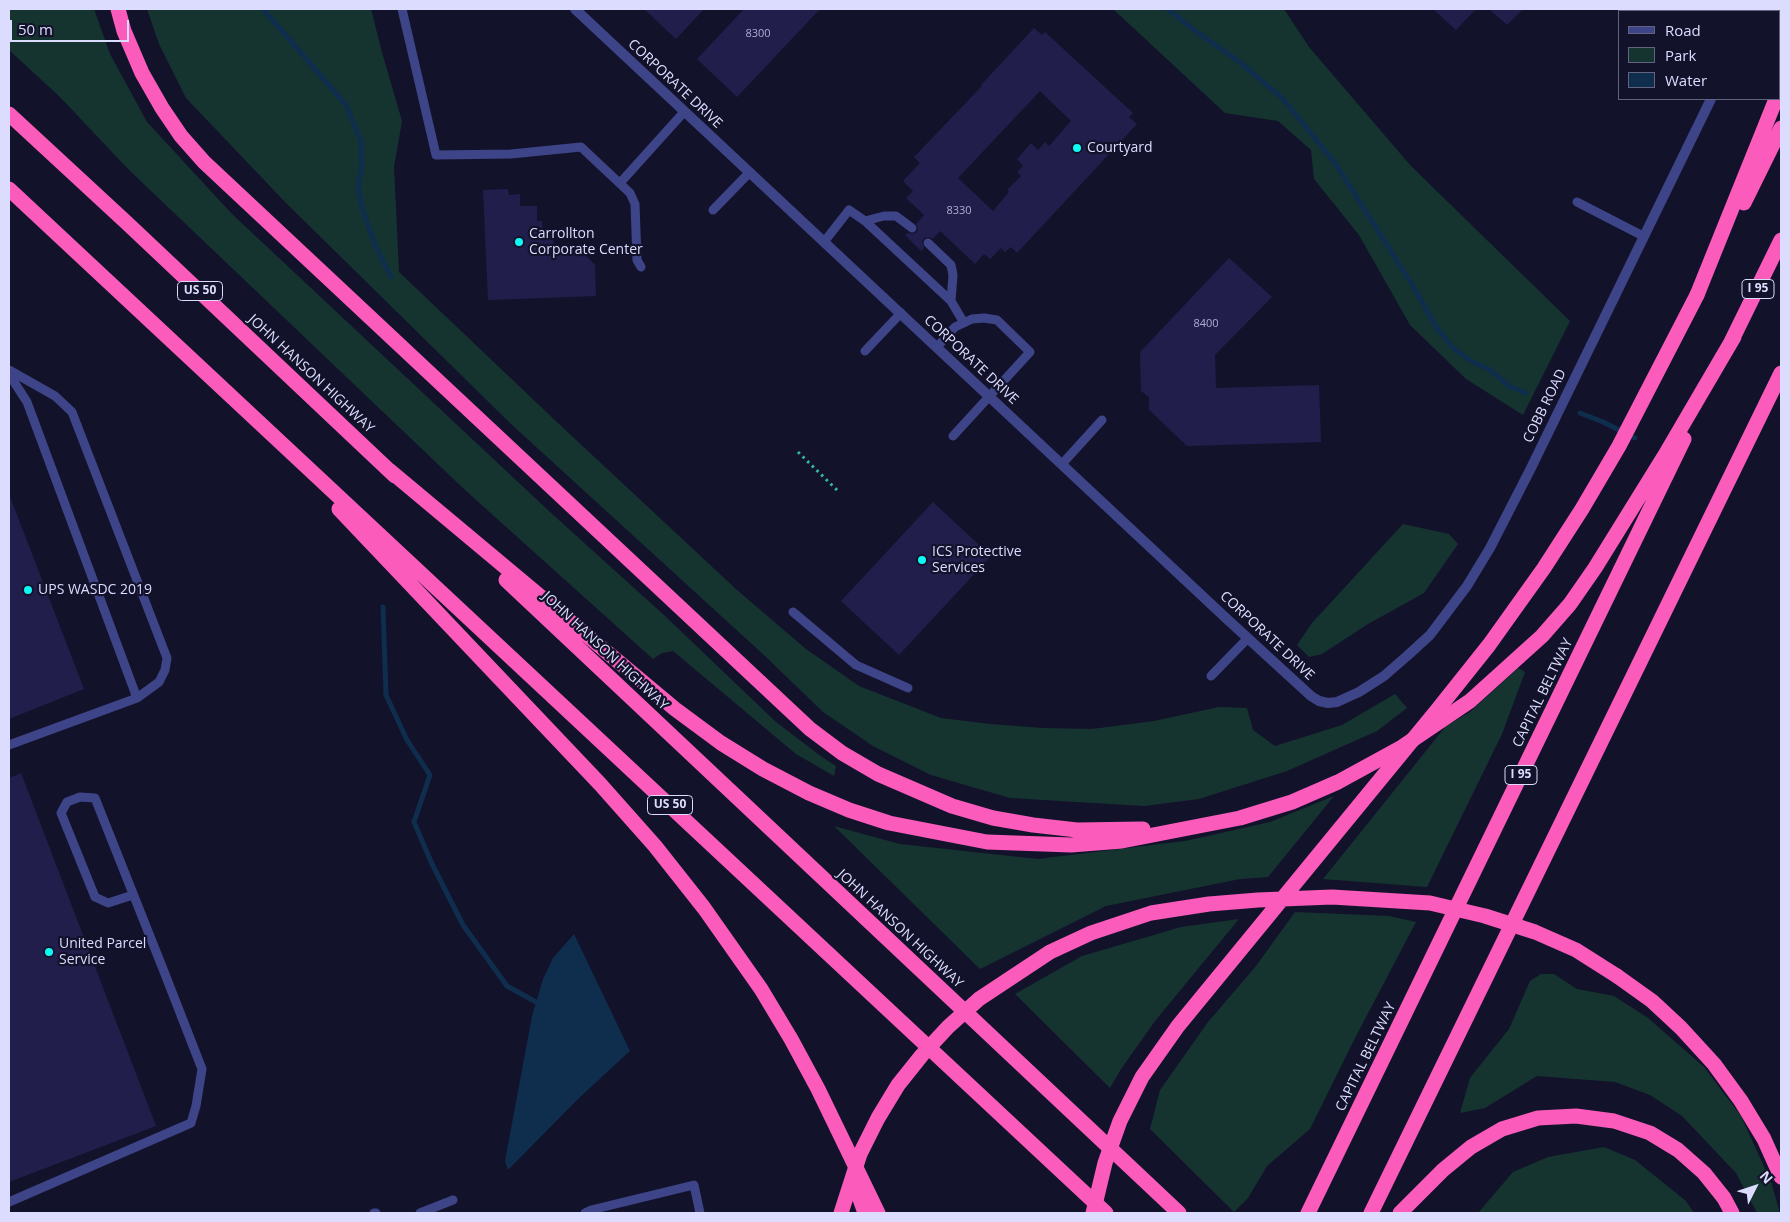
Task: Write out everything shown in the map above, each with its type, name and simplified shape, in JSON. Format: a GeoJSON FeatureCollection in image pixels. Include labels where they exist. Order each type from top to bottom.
{"type":"FeatureCollection","features":[{"type":"Feature","properties":{"kind":"highway"},"geometry":{"type":"LineString","coordinates":[[118,9],[124,31],[146,80],[181,136],[204,162],[810,729],[842,753],[878,774],[952,806],[993,818],[1077,830],[1194,827]]}},
{"type":"Feature","properties":{"kind":"highway"},"geometry":{"type":"LineString","coordinates":[[1697,295],[1776,100]]}},
{"type":"Feature","properties":{"kind":"highway","name":"JOHN HANSON HIGHWAY"},"geometry":{"type":"LineString","coordinates":[[9,114],[1179,1213]]}},
{"type":"Feature","properties":{"kind":"highway"},"geometry":{"type":"LineString","coordinates":[[1093,1213],[1105,1163],[1120,1120],[1142,1077],[1178,1026],[1489,645],[1544,568],[1582,509],[1618,446],[1697,295],[1781,128]]}},
{"type":"Feature","properties":{"kind":"highway","name":"US 50"},"geometry":{"type":"LineString","coordinates":[[9,189],[1106,1213]]}},
{"type":"Feature","properties":{"kind":"highway","name":"CAPITAL BELTWAY"},"geometry":{"type":"LineString","coordinates":[[1308,1213],[1781,240]]}},
{"type":"Feature","properties":{"kind":"highway"},"geometry":{"type":"LineString","coordinates":[[389,470],[675,710],[721,743],[809,794],[849,810],[889,822],[987,842],[1072,845],[1122,841],[1240,818],[1292,802],[1338,782],[1402,747],[1470,701],[1542,636],[1570,604],[1595,568],[1665,455],[1734,337]]}},
{"type":"Feature","properties":{"kind":"highway"},"geometry":{"type":"LineString","coordinates":[[1371,1213],[1781,373]]}},
{"type":"Feature","properties":{"kind":"highway"},"geometry":{"type":"LineString","coordinates":[[234,398],[600,784],[655,846],[710,916],[761,989],[818,1089],[878,1213]]}},
{"type":"Feature","properties":{"kind":"highway"},"geometry":{"type":"LineString","coordinates":[[841,1213],[860,1154],[878,1118],[898,1085],[922,1054],[948,1027],[980,999],[1050,952],[1091,932],[1151,913],[1209,904],[1332,897],[1430,903],[1485,916],[1534,932],[1576,950],[1652,1001],[1674,1021],[1714,1064],[1741,1101],[1764,1139],[1781,1177]]}},
{"type":"Feature","properties":{"kind":"highway"},"geometry":{"type":"LineString","coordinates":[[818,1089],[865,1213]]}},
{"type":"Feature","properties":{"kind":"highway"},"geometry":{"type":"LineString","coordinates":[[1400,1213],[1443,1170],[1470,1147],[1502,1129],[1538,1118],[1576,1116],[1614,1121],[1650,1133],[1678,1150],[1704,1174],[1724,1198],[1732,1213]]}},
{"type":"Feature","properties":{"kind":"street","name":"CORPORATE DRIVE"},"geometry":{"type":"LineString","coordinates":[[575,9],[1311,696],[1319,701],[1328,703],[1337,702],[1359,692]]}},
{"type":"Feature","properties":{"kind":"street","name":"COBB ROAD"},"geometry":{"type":"LineString","coordinates":[[1359,692],[1384,676],[1430,635],[1468,586],[1490,548],[1531,468],[1711,100]]}},
{"type":"Feature","properties":{"kind":"lane"},"geometry":{"type":"LineString","coordinates":[[402,9],[436,155],[511,154],[581,147],[630,193],[635,204],[637,260],[641,267]]}},
{"type":"Feature","properties":{"kind":"lane"},"geometry":{"type":"LineString","coordinates":[[620,183],[684,112]]}},
{"type":"Feature","properties":{"kind":"lane"},"geometry":{"type":"LineString","coordinates":[[713,210],[750,173]]}},
{"type":"Feature","properties":{"kind":"lane"},"geometry":{"type":"LineString","coordinates":[[1577,202],[1643,236]]}},
{"type":"Feature","properties":{"kind":"lane"},"geometry":{"type":"LineString","coordinates":[[824,242],[849,210],[866,221],[951,301],[964,323]]}},
{"type":"Feature","properties":{"kind":"lane"},"geometry":{"type":"LineString","coordinates":[[866,221],[884,216],[896,216],[912,228]]}},
{"type":"Feature","properties":{"kind":"lane"},"geometry":{"type":"LineString","coordinates":[[928,243],[951,266],[953,275],[951,301]]}},
{"type":"Feature","properties":{"kind":"lane"},"geometry":{"type":"LineString","coordinates":[[865,351],[901,313]]}},
{"type":"Feature","properties":{"kind":"lane"},"geometry":{"type":"LineString","coordinates":[[937,346],[955,327],[972,319],[984,318],[997,320],[1030,352],[953,436]]}},
{"type":"Feature","properties":{"kind":"lane"},"geometry":{"type":"LineString","coordinates":[[9,372],[27,402],[136,698]]}},
{"type":"Feature","properties":{"kind":"lane"},"geometry":{"type":"LineString","coordinates":[[9,372],[55,396],[72,412],[167,658],[160,682],[136,698],[9,744]]}},
{"type":"Feature","properties":{"kind":"lane"},"geometry":{"type":"LineString","coordinates":[[1062,464],[1102,420]]}},
{"type":"Feature","properties":{"kind":"lane"},"geometry":{"type":"LineString","coordinates":[[794,612],[856,665],[908,688]]}},
{"type":"Feature","properties":{"kind":"lane"},"geometry":{"type":"LineString","coordinates":[[1211,676],[1248,638]]}},
{"type":"Feature","properties":{"kind":"lane"},"geometry":{"type":"LineString","coordinates":[[9,1202],[191,1123],[202,1070],[95,798],[80,797],[67,802],[61,813],[95,897],[108,904],[133,895]]}},
{"type":"Feature","properties":{"kind":"lane"},"geometry":{"type":"LineString","coordinates":[[585,1213],[694,1184],[700,1213]]}},
{"type":"Feature","properties":{"kind":"lane"},"geometry":{"type":"LineString","coordinates":[[420,1213],[452,1200]]}},
{"type":"Feature","properties":{"kind":"path"},"geometry":{"type":"LineString","coordinates":[[798,452],[838,491]]}},
{"type":"Feature","properties":{"kind":"green space"},"geometry":{"type":"Polygon","coordinates":[[[9,9],[94,9],[110,54],[147,122],[232,214],[550,512],[665,616],[776,722],[836,766],[834,776],[796,754],[673,651],[662,653],[653,659],[465,490],[128,169],[60,97],[9,50],[9,9]]]}},
{"type":"Feature","properties":{"kind":"green space"},"geometry":{"type":"Polygon","coordinates":[[[147,9],[371,9],[402,121],[394,167],[399,272],[737,590],[806,649],[859,686],[941,718],[1043,728],[1092,729],[1154,721],[1219,707],[1247,708],[1253,730],[1275,746],[1342,725],[1395,694],[1407,708],[1377,731],[1287,771],[1199,799],[1144,806],[1010,798],[931,775],[873,746],[823,712],[765,656],[511,424],[285,202],[186,98],[159,44],[147,9]]]}},
{"type":"Feature","properties":{"kind":"green space"},"geometry":{"type":"Polygon","coordinates":[[[1113,9],[1284,9],[1309,47],[1411,166],[1570,321],[1523,415],[1466,379],[1410,325],[1359,235],[1314,179],[1311,150],[1278,121],[1225,113],[1113,9]]]}},
{"type":"Feature","properties":{"kind":"green space"},"geometry":{"type":"Polygon","coordinates":[[[1403,524],[1449,534],[1458,544],[1424,593],[1368,624],[1322,654],[1309,657],[1297,645],[1312,623],[1403,524]]]}},
{"type":"Feature","properties":{"kind":"green space"},"geometry":{"type":"Polygon","coordinates":[[[1518,668],[1525,672],[1502,734],[1427,887],[1323,879],[1446,726],[1470,712],[1518,668]]]}},
{"type":"Feature","properties":{"kind":"green space"},"geometry":{"type":"Polygon","coordinates":[[[1334,796],[1268,877],[1240,879],[1106,906],[980,969],[834,826],[900,844],[1038,859],[1185,841],[1270,822],[1334,796]]]}},
{"type":"Feature","properties":{"kind":"green space"},"geometry":{"type":"Polygon","coordinates":[[[1295,912],[1389,916],[1416,922],[1310,1129],[1267,1166],[1248,1198],[1234,1212],[1150,1129],[1160,1090],[1208,1022],[1256,966],[1295,912]]]}},
{"type":"Feature","properties":{"kind":"green space"},"geometry":{"type":"Polygon","coordinates":[[[1239,919],[1155,1021],[1110,1088],[1015,994],[1082,956],[1181,927],[1239,919]]]}},
{"type":"Feature","properties":{"kind":"green space"},"geometry":{"type":"Polygon","coordinates":[[[1541,974],[1554,974],[1577,989],[1614,996],[1648,1018],[1704,1067],[1741,1116],[1771,1182],[1780,1213],[1757,1213],[1736,1173],[1682,1116],[1650,1095],[1615,1082],[1537,1076],[1485,1108],[1460,1113],[1470,1078],[1509,1029],[1530,981],[1541,974]]]}},
{"type":"Feature","properties":{"kind":"green space"},"geometry":{"type":"Polygon","coordinates":[[[1604,1147],[1635,1160],[1686,1201],[1694,1213],[1478,1213],[1513,1172],[1548,1157],[1604,1147]]]}},
{"type":"Feature","properties":{"kind":"water"},"geometry":{"type":"Polygon","coordinates":[[[574,934],[630,1051],[579,1098],[508,1170],[505,1161],[532,1016],[543,979],[553,958],[574,934]]]}},
{"type":"Feature","properties":{"kind":"building"},"geometry":{"type":"Polygon","coordinates":[[[644,9],[704,9],[676,39],[644,9]]]}},
{"type":"Feature","properties":{"kind":"building"},"geometry":{"type":"Polygon","coordinates":[[[744,9],[820,9],[737,97],[697,59],[744,9]]]}},
{"type":"Feature","properties":{"kind":"building"},"geometry":{"type":"Polygon","coordinates":[[[1433,9],[1476,9],[1456,30],[1433,9]]]}},
{"type":"Feature","properties":{"kind":"building"},"geometry":{"type":"Polygon","coordinates":[[[1489,9],[1523,9],[1507,25],[1489,9]]]}},
{"type":"Feature","properties":{"kind":"building","name":"Courtyard"},"geometry":{"type":"Polygon","coordinates":[[[1034,28],[1042,35],[1045,32],[1133,113],[1129,117],[1137,124],[1017,253],[1011,247],[1005,252],[1001,248],[990,259],[984,254],[975,264],[940,231],[933,239],[929,237],[924,238],[922,242],[924,248],[921,251],[905,235],[917,232],[916,224],[924,215],[906,198],[913,191],[903,181],[920,163],[914,157],[1034,28]],[[1040,91],[958,178],[993,211],[1009,192],[1007,190],[1021,176],[1017,172],[1023,166],[1017,159],[1031,143],[1038,150],[1045,142],[1049,146],[1071,121],[1040,91]]]}},
{"type":"Feature","properties":{"kind":"building","name":"Carrollton Corporate Center"},"geometry":{"type":"Polygon","coordinates":[[[508,189],[509,195],[520,194],[520,206],[537,206],[537,221],[542,221],[543,235],[553,235],[554,250],[580,249],[595,265],[596,296],[488,300],[483,190],[508,189]]]}},
{"type":"Feature","properties":{"kind":"building"},"geometry":{"type":"Polygon","coordinates":[[[1229,258],[1272,297],[1215,355],[1216,388],[1319,385],[1321,442],[1187,446],[1149,410],[1149,397],[1141,391],[1140,352],[1229,258]]]}},
{"type":"Feature","properties":{"kind":"building","name":"UPS WASDC 2019"},"geometry":{"type":"Polygon","coordinates":[[[9,494],[84,689],[9,719],[9,494]]]}},
{"type":"Feature","properties":{"kind":"building"},"geometry":{"type":"Polygon","coordinates":[[[933,502],[991,556],[899,655],[841,601],[933,502]]]}},
{"type":"Feature","properties":{"kind":"building","name":"United Parcel Service"},"geometry":{"type":"Polygon","coordinates":[[[21,773],[156,1126],[9,1182],[9,778],[21,773]]]}},
{"type":"Feature","properties":{"kind":"waterway"},"geometry":{"type":"LineString","coordinates":[[263,9],[346,105],[361,141],[362,164],[358,189],[364,214],[375,245],[391,277]]}},
{"type":"Feature","properties":{"kind":"waterway"},"geometry":{"type":"LineString","coordinates":[[1168,9],[1241,63],[1283,99],[1335,163],[1413,286],[1436,327],[1453,348],[1471,361],[1490,370],[1509,386],[1526,393]]}},
{"type":"Feature","properties":{"kind":"waterway"},"geometry":{"type":"LineString","coordinates":[[1580,413],[1635,438]]}},
{"type":"Feature","properties":{"kind":"waterway"},"geometry":{"type":"LineString","coordinates":[[383,607],[386,695],[407,740],[430,775],[414,822],[432,864],[463,925],[507,986],[536,1002]]}},
{"type":"Feature","properties":{"kind":"place","name":"Courtyard"},"geometry":{"type":"Point","coordinates":[1077,148]}},
{"type":"Feature","properties":{"kind":"place","name":"Carrollton Corporate Center"},"geometry":{"type":"Point","coordinates":[519,242]}},
{"type":"Feature","properties":{"kind":"place","name":"ICS Protective Services"},"geometry":{"type":"Point","coordinates":[922,560]}},
{"type":"Feature","properties":{"kind":"place","name":"UPS WASDC 2019"},"geometry":{"type":"Point","coordinates":[28,590]}},
{"type":"Feature","properties":{"kind":"place","name":"United Parcel Service"},"geometry":{"type":"Point","coordinates":[49,952]}}]}
